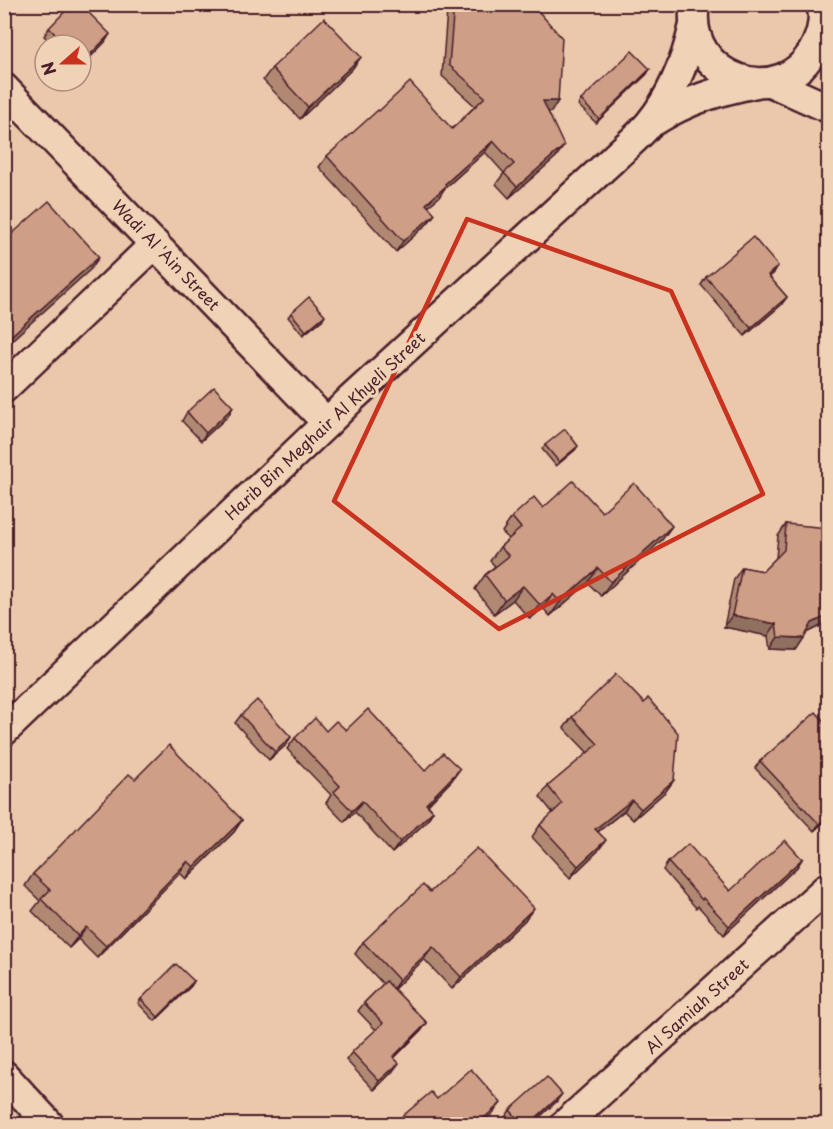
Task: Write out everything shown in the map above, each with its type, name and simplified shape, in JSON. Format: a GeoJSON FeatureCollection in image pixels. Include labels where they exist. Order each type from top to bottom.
{"type":"FeatureCollection","features":[{"type":"Feature","properties":{"kind":"street"},"geometry":{"type":"LineString","coordinates":[[694,13],[701,48],[716,66],[735,78],[764,82],[828,108]]}},
{"type":"Feature","properties":{"kind":"street","name":"Harib Bin Meghair Al Khyeli Street"},"geometry":{"type":"LineString","coordinates":[[4,731],[351,399],[649,124],[665,102],[678,77],[688,52],[694,13]]}},
{"type":"Feature","properties":{"kind":"street","name":"Harib Bin Meghair Al Khyeli Street"},"geometry":{"type":"LineString","coordinates":[[649,124],[701,97],[787,76],[812,54],[820,38],[824,16]]}},
{"type":"Feature","properties":{"kind":"street","name":"Wadi Al 'Ain Street"},"geometry":{"type":"LineString","coordinates":[[4,88],[327,423]]}},
{"type":"Feature","properties":{"kind":"street"},"geometry":{"type":"LineString","coordinates":[[4,388],[155,244]]}},
{"type":"Feature","properties":{"kind":"street","name":"Al Samiah Street"},"geometry":{"type":"LineString","coordinates":[[565,1125],[828,887]]}},
{"type":"Feature","properties":{"kind":"street"},"geometry":{"type":"LineString","coordinates":[[4,1075],[49,1125]]}},
{"type":"Feature","properties":{"kind":"highlighted area"},"geometry":{"type":"Polygon","coordinates":[[[467,219],[671,291],[763,494],[499,629],[334,501],[467,219]]]}},
{"type":"Feature","properties":{"kind":"building"},"geometry":{"type":"Polygon","coordinates":[[[72,4],[80,4],[110,34],[93,52],[93,33],[54,33],[49,28],[72,4]]]}},
{"type":"Feature","properties":{"kind":"building"},"geometry":{"type":"Polygon","coordinates":[[[454,4],[532,4],[562,38],[558,101],[543,101],[564,146],[517,187],[504,173],[514,164],[493,141],[426,204],[435,214],[403,241],[327,156],[410,82],[452,129],[485,97],[449,65],[454,4]]]}},
{"type":"Feature","properties":{"kind":"building"},"geometry":{"type":"Polygon","coordinates":[[[324,18],[361,57],[308,107],[272,68],[324,18]]]}},
{"type":"Feature","properties":{"kind":"building"},"geometry":{"type":"Polygon","coordinates":[[[632,51],[650,69],[599,119],[581,100],[632,51]]]}},
{"type":"Feature","properties":{"kind":"building"},"geometry":{"type":"Polygon","coordinates":[[[49,201],[99,257],[4,342],[4,241],[49,201]]]}},
{"type":"Feature","properties":{"kind":"building"},"geometry":{"type":"Polygon","coordinates":[[[753,237],[778,266],[768,275],[787,297],[751,328],[706,277],[753,237]]]}},
{"type":"Feature","properties":{"kind":"building"},"geometry":{"type":"Polygon","coordinates":[[[309,297],[325,315],[306,331],[291,313],[309,297]]]}},
{"type":"Feature","properties":{"kind":"building"},"geometry":{"type":"Polygon","coordinates":[[[214,387],[233,407],[206,433],[187,412],[214,387]]]}},
{"type":"Feature","properties":{"kind":"building"},"geometry":{"type":"Polygon","coordinates":[[[565,429],[578,446],[559,462],[545,445],[565,429]]]}},
{"type":"Feature","properties":{"kind":"building"},"geometry":{"type":"Polygon","coordinates":[[[573,481],[602,512],[634,483],[672,526],[611,582],[598,568],[560,602],[553,594],[540,605],[523,586],[504,600],[485,575],[509,556],[500,547],[521,528],[512,517],[534,497],[543,508],[573,481]]]}},
{"type":"Feature","properties":{"kind":"building"},"geometry":{"type":"Polygon","coordinates":[[[786,524],[828,528],[827,616],[812,623],[804,638],[778,637],[776,624],[732,615],[742,567],[763,571],[784,550],[786,524]]]}},
{"type":"Feature","properties":{"kind":"building"},"geometry":{"type":"Polygon","coordinates":[[[616,674],[644,703],[648,698],[678,733],[674,780],[641,809],[632,800],[595,829],[606,840],[578,866],[540,825],[562,804],[548,786],[598,744],[572,717],[616,674]]]}},
{"type":"Feature","properties":{"kind":"building"},"geometry":{"type":"Polygon","coordinates":[[[257,700],[291,737],[275,752],[241,715],[257,700]]]}},
{"type":"Feature","properties":{"kind":"building"},"geometry":{"type":"Polygon","coordinates":[[[368,709],[425,771],[443,753],[460,769],[426,804],[433,811],[400,842],[362,801],[352,811],[334,792],[340,786],[295,738],[315,718],[326,731],[336,721],[346,730],[368,709]]]}},
{"type":"Feature","properties":{"kind":"building"},"geometry":{"type":"Polygon","coordinates":[[[816,712],[828,726],[828,815],[819,824],[760,761],[816,712]]]}},
{"type":"Feature","properties":{"kind":"building"},"geometry":{"type":"Polygon","coordinates":[[[169,745],[242,820],[194,867],[188,861],[106,946],[86,927],[78,936],[41,899],[50,890],[33,874],[129,774],[135,779],[169,745]]]}},
{"type":"Feature","properties":{"kind":"building"},"geometry":{"type":"Polygon","coordinates":[[[785,840],[802,859],[729,926],[668,862],[688,844],[730,891],[785,840]]]}},
{"type":"Feature","properties":{"kind":"building"},"geometry":{"type":"Polygon","coordinates":[[[477,848],[534,908],[461,977],[433,947],[399,980],[363,942],[423,885],[430,892],[477,848]]]}},
{"type":"Feature","properties":{"kind":"building"},"geometry":{"type":"Polygon","coordinates":[[[176,964],[194,981],[158,1017],[141,999],[176,964]]]}},
{"type":"Feature","properties":{"kind":"building"},"geometry":{"type":"Polygon","coordinates":[[[386,981],[427,1023],[393,1057],[399,1063],[379,1081],[352,1052],[383,1023],[364,1003],[386,981]]]}},
{"type":"Feature","properties":{"kind":"building"},"geometry":{"type":"Polygon","coordinates":[[[471,1069],[501,1103],[476,1125],[392,1125],[431,1092],[437,1099],[471,1069]]]}},
{"type":"Feature","properties":{"kind":"building"},"geometry":{"type":"Polygon","coordinates":[[[547,1077],[562,1094],[528,1125],[523,1125],[510,1110],[547,1077]]]}},
{"type":"Feature","properties":{"kind":"building"},"geometry":{"type":"Polygon","coordinates":[[[739,1117],[746,1125],[730,1125],[739,1117]]]}}]}
